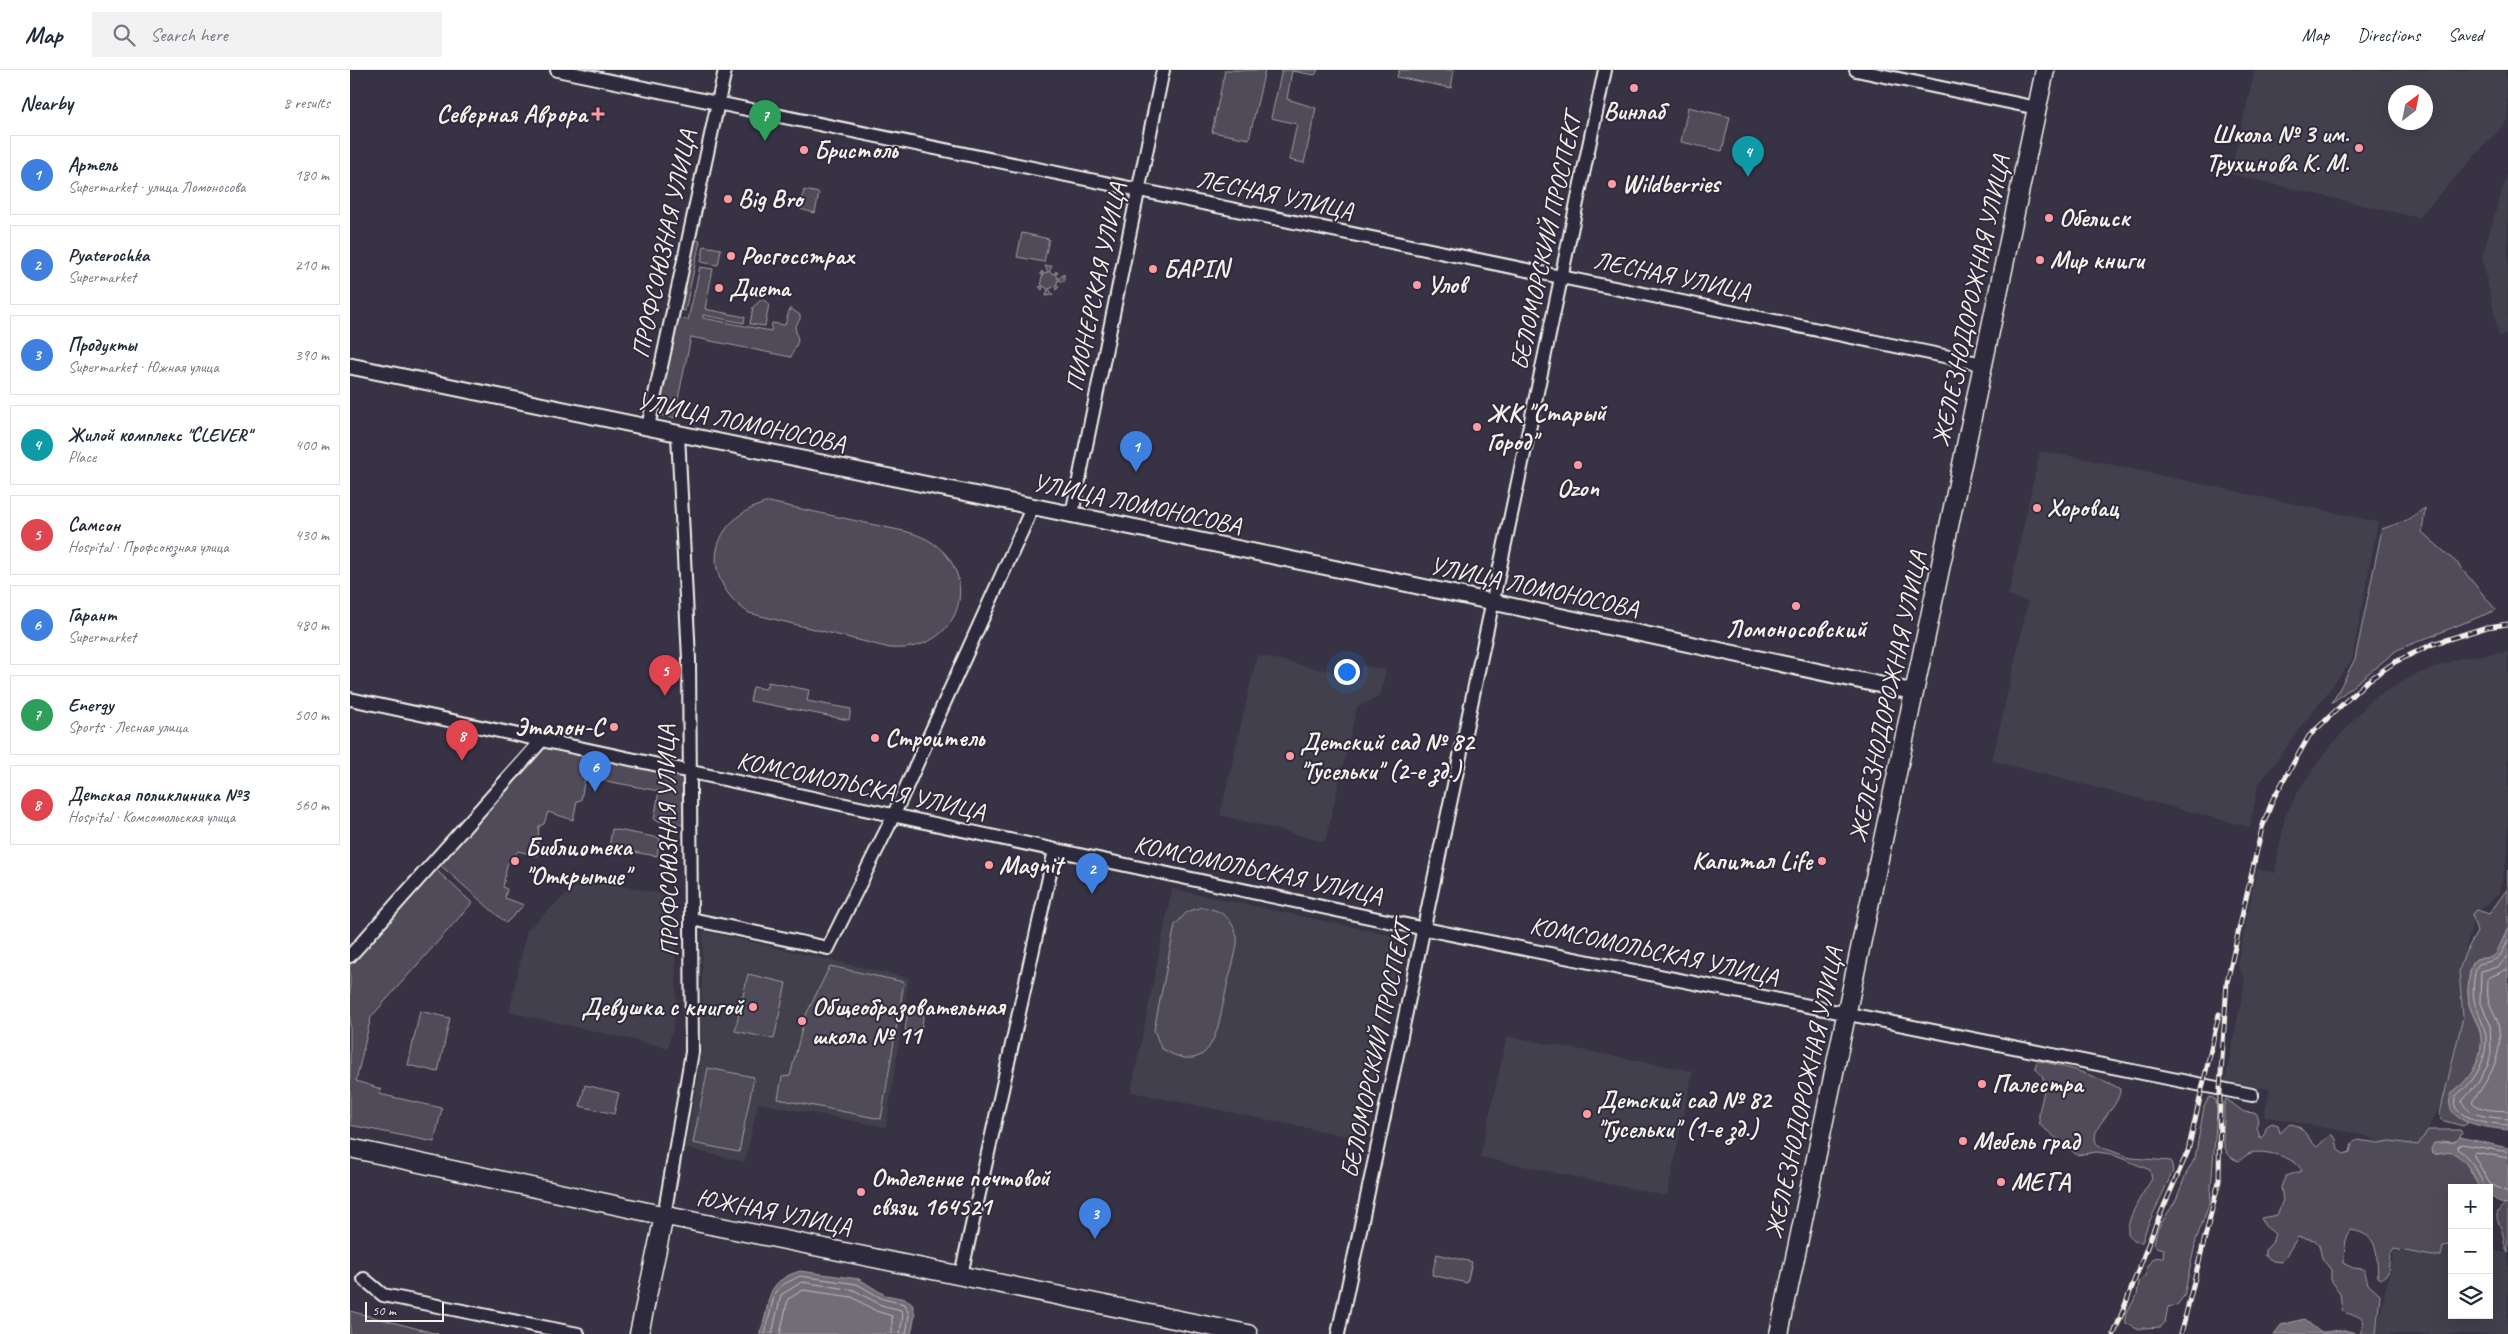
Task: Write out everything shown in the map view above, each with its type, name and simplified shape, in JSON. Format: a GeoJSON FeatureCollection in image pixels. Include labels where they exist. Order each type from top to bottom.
{"type":"FeatureCollection","features":[{"type":"Feature","properties":{"kind":"main road","name":"ЖЕЛЕЗНОДОРОЖНАЯ УЛИЦА"},"geometry":{"type":"LineString","coordinates":[[1779,1334],[2045,70]]}},
{"type":"Feature","properties":{"kind":"main road","name":"ЮЖНАЯ УЛИЦА"},"geometry":{"type":"LineString","coordinates":[[350,1148],[664,1216],[1248,1334]]}},
{"type":"Feature","properties":{"kind":"main road"},"geometry":{"type":"LineString","coordinates":[[639,1334],[664,1216]]}},
{"type":"Feature","properties":{"kind":"street","name":"ЛЕСНАЯ УЛИЦА"},"geometry":{"type":"LineString","coordinates":[[557,70],[1983,364]]}},
{"type":"Feature","properties":{"kind":"street","name":"ПРОФСОЮЗНАЯ УЛИЦА"},"geometry":{"type":"LineString","coordinates":[[648,427],[725,70]]}},
{"type":"Feature","properties":{"kind":"street","name":"ПИОНЕРСКАЯ УЛИЦА"},"geometry":{"type":"LineString","coordinates":[[1072,514],[1163,70]]}},
{"type":"Feature","properties":{"kind":"street","name":"БЕЛОМОРСКИЙ ПРОСПЕКТ"},"geometry":{"type":"LineString","coordinates":[[1338,1334],[1605,70]]}},
{"type":"Feature","properties":{"kind":"street"},"geometry":{"type":"LineString","coordinates":[[1856,70],[2037,108]]}},
{"type":"Feature","properties":{"kind":"street","name":"УЛИЦА ЛОМОНОСОВА"},"geometry":{"type":"LineString","coordinates":[[350,366],[1034,506],[1914,692]]}},
{"type":"Feature","properties":{"kind":"street","name":"ПРОФСОЮЗНАЯ УЛИЦА"},"geometry":{"type":"LineString","coordinates":[[664,1216],[692,1052],[692,830],[688,773],[689,659],[678,434]]}},
{"type":"Feature","properties":{"kind":"street"},"geometry":{"type":"LineString","coordinates":[[696,920],[828,948],[892,815],[1034,506]]}},
{"type":"Feature","properties":{"kind":"street","name":"КОМСОМОЛЬСКАЯ УЛИЦА"},"geometry":{"type":"LineString","coordinates":[[350,699],[688,773],[1425,929],[2252,1095]]}},
{"type":"Feature","properties":{"kind":"street"},"geometry":{"type":"LineString","coordinates":[[350,956],[543,740]]}},
{"type":"Feature","properties":{"kind":"street"},"geometry":{"type":"LineString","coordinates":[[961,1275],[1055,850]]}},
{"type":"Feature","properties":{"kind":"street"},"geometry":{"type":"LineString","coordinates":[[364,1280],[383,1295],[578,1334]]}},
{"type":"Feature","properties":{"kind":"shaded area"},"geometry":{"type":"Polygon","coordinates":[[[1225,70],[1265,70],[1249,139],[1212,132],[1225,70]]]}},
{"type":"Feature","properties":{"kind":"shaded area"},"geometry":{"type":"Polygon","coordinates":[[[1282,70],[1318,70],[1315,75],[1292,71],[1287,99],[1316,108],[1304,163],[1289,160],[1297,124],[1271,118],[1282,70]]]}},
{"type":"Feature","properties":{"kind":"shaded area"},"geometry":{"type":"Polygon","coordinates":[[[1399,70],[1454,70],[1451,88],[1397,77],[1399,70]]]}},
{"type":"Feature","properties":{"kind":"shaded area","name":"Школа № 3 им. Трухинова К. М."},"geometry":{"type":"Polygon","coordinates":[[[2255,70],[2506,70],[2508,120],[2418,218],[2230,174],[2255,70]]]}},
{"type":"Feature","properties":{"kind":"shaded area"},"geometry":{"type":"Polygon","coordinates":[[[1688,107],[1730,117],[1722,151],[1681,142],[1688,107]]]}},
{"type":"Feature","properties":{"kind":"shaded area"},"geometry":{"type":"Polygon","coordinates":[[[2508,170],[2508,335],[2499,336],[2482,256],[2508,170]]]}},
{"type":"Feature","properties":{"kind":"shaded area"},"geometry":{"type":"Polygon","coordinates":[[[804,190],[819,193],[815,213],[800,209],[804,190]]]}},
{"type":"Feature","properties":{"kind":"shaded area"},"geometry":{"type":"Polygon","coordinates":[[[1022,233],[1049,239],[1044,262],[1017,257],[1022,233]]]}},
{"type":"Feature","properties":{"kind":"shaded area"},"geometry":{"type":"Polygon","coordinates":[[[690,239],[700,241],[685,311],[676,309],[690,239]]]}},
{"type":"Feature","properties":{"kind":"shaded area"},"geometry":{"type":"Polygon","coordinates":[[[704,246],[721,249],[718,265],[701,262],[704,246]]]}},
{"type":"Feature","properties":{"kind":"shaded area"},"geometry":{"type":"Polygon","coordinates":[[[1045,266],[1052,266],[1049,272],[1054,274],[1056,271],[1058,273],[1055,274],[1058,279],[1064,274],[1064,282],[1058,280],[1056,286],[1059,287],[1056,290],[1055,286],[1049,289],[1053,295],[1046,296],[1048,289],[1043,286],[1042,290],[1039,287],[1042,286],[1041,280],[1043,275],[1040,274],[1042,271],[1043,274],[1048,272],[1045,266]]]}},
{"type":"Feature","properties":{"kind":"shaded area"},"geometry":{"type":"Polygon","coordinates":[[[700,267],[713,269],[705,309],[745,317],[744,323],[703,315],[703,318],[771,331],[772,323],[785,325],[790,308],[800,315],[800,319],[795,327],[798,341],[791,357],[691,337],[674,418],[653,414],[674,318],[688,320],[700,267]]]}},
{"type":"Feature","properties":{"kind":"shaded area"},"geometry":{"type":"Polygon","coordinates":[[[762,299],[769,304],[765,326],[750,324],[753,307],[762,299]]]}},
{"type":"Feature","properties":{"kind":"shaded area"},"geometry":{"type":"Polygon","coordinates":[[[2040,451],[2081,458],[2378,522],[2352,660],[2258,785],[2250,827],[1992,761],[2028,602],[2008,596],[2040,451]]]}},
{"type":"Feature","properties":{"kind":"shaded area"},"geometry":{"type":"Polygon","coordinates":[[[769,502],[908,532],[933,543],[950,560],[958,580],[959,600],[952,619],[938,635],[917,646],[890,648],[749,613],[732,599],[722,583],[717,566],[717,550],[723,534],[733,521],[749,510],[769,502]]]}},
{"type":"Feature","properties":{"kind":"shaded area"},"geometry":{"type":"Polygon","coordinates":[[[2425,508],[2422,532],[2457,563],[2496,610],[2397,650],[2332,703],[2355,659],[2382,529],[2407,520],[2425,508]]]}},
{"type":"Feature","properties":{"kind":"shaded area"},"geometry":{"type":"Polygon","coordinates":[[[2508,652],[2508,852],[2499,894],[2476,914],[2459,971],[2463,1017],[2442,1103],[2418,1149],[2376,1141],[2367,1136],[2264,1116],[2270,1089],[2225,1081],[2245,980],[2237,964],[2257,869],[2275,873],[2285,816],[2301,786],[2327,750],[2371,700],[2414,675],[2460,658],[2508,652]]]}},
{"type":"Feature","properties":{"kind":"shaded area","name":"Детский сад № 82 \"Гусельки\" (2-е зд.)"},"geometry":{"type":"Polygon","coordinates":[[[1257,655],[1359,678],[1362,665],[1386,670],[1380,696],[1357,707],[1325,842],[1220,815],[1257,655]]]}},
{"type":"Feature","properties":{"kind":"shaded area","name":"Строитель"},"geometry":{"type":"Polygon","coordinates":[[[768,682],[809,690],[807,701],[851,709],[849,720],[750,701],[753,687],[766,689],[768,682]]]}},
{"type":"Feature","properties":{"kind":"shaded area"},"geometry":{"type":"Polygon","coordinates":[[[544,743],[685,775],[689,826],[654,820],[659,791],[585,777],[581,800],[577,801],[573,820],[548,812],[544,824],[539,826],[537,856],[518,851],[507,865],[503,887],[507,889],[505,898],[524,905],[506,923],[438,863],[544,743]]]}},
{"type":"Feature","properties":{"kind":"shaded area"},"geometry":{"type":"Polygon","coordinates":[[[612,829],[660,838],[657,856],[609,848],[612,829]]]}},
{"type":"Feature","properties":{"kind":"shaded area"},"geometry":{"type":"Polygon","coordinates":[[[433,867],[472,903],[371,1017],[356,1081],[381,1089],[379,1094],[442,1108],[434,1142],[350,1125],[350,962],[433,867]]]}},
{"type":"Feature","properties":{"kind":"shaded area"},"geometry":{"type":"Polygon","coordinates":[[[584,878],[673,896],[677,1008],[668,1048],[509,1012],[527,930],[584,878]]]}},
{"type":"Feature","properties":{"kind":"shaded area"},"geometry":{"type":"Polygon","coordinates":[[[2508,888],[2508,928],[2502,944],[2496,955],[2489,958],[2476,959],[2471,968],[2468,987],[2469,1004],[2480,1032],[2481,1047],[2476,1065],[2451,1107],[2460,1118],[2468,1123],[2463,1126],[2441,1120],[2440,1113],[2463,1017],[2459,971],[2464,955],[2477,932],[2472,914],[2477,910],[2489,914],[2508,888]]]}},
{"type":"Feature","properties":{"kind":"shaded area"},"geometry":{"type":"Polygon","coordinates":[[[1172,889],[1402,937],[1361,1139],[1131,1092],[1172,889]]]}},
{"type":"Feature","properties":{"kind":"shaded area"},"geometry":{"type":"Polygon","coordinates":[[[1202,907],[1215,910],[1229,920],[1235,930],[1237,947],[1211,1044],[1203,1053],[1193,1058],[1179,1057],[1161,1048],[1154,1030],[1175,925],[1187,912],[1202,907]]]}},
{"type":"Feature","properties":{"kind":"shaded area","name":"Общеобразовательная школа № 11"},"geometry":{"type":"Polygon","coordinates":[[[703,931],[909,978],[886,1127],[758,1103],[745,1162],[685,1148],[700,1064],[703,931]]]}},
{"type":"Feature","properties":{"kind":"shaded area"},"geometry":{"type":"Polygon","coordinates":[[[830,966],[904,982],[881,1119],[778,1099],[782,1077],[790,1076],[805,1017],[830,966]]]}},
{"type":"Feature","properties":{"kind":"shaded area"},"geometry":{"type":"Polygon","coordinates":[[[748,974],[786,983],[774,1039],[735,1031],[748,974]]]}},
{"type":"Feature","properties":{"kind":"shaded area"},"geometry":{"type":"Polygon","coordinates":[[[908,1010],[924,1012],[921,1032],[905,1030],[908,1010]]]}},
{"type":"Feature","properties":{"kind":"shaded area"},"geometry":{"type":"Polygon","coordinates":[[[420,1011],[450,1018],[438,1072],[408,1065],[420,1011]]]}},
{"type":"Feature","properties":{"kind":"shaded area","name":"Детский сад № 82 \"Гусельки\" (1-е зд.)"},"geometry":{"type":"Polygon","coordinates":[[[1507,1036],[1693,1071],[1667,1196],[1480,1157],[1507,1036]]]}},
{"type":"Feature","properties":{"kind":"shaded area"},"geometry":{"type":"Polygon","coordinates":[[[2039,1061],[2081,1072],[2120,1089],[2119,1097],[2096,1132],[2095,1139],[2098,1146],[2131,1158],[2171,1161],[2173,1171],[2142,1242],[2132,1240],[2128,1234],[2128,1225],[2137,1204],[2152,1179],[2150,1170],[2111,1154],[2096,1152],[2077,1155],[2040,1125],[2039,1114],[2044,1084],[2042,1077],[2036,1069],[2036,1063],[2039,1061]]]}},
{"type":"Feature","properties":{"kind":"shaded area"},"geometry":{"type":"Polygon","coordinates":[[[708,1068],[754,1077],[739,1152],[693,1143],[708,1068]]]}},
{"type":"Feature","properties":{"kind":"shaded area"},"geometry":{"type":"Polygon","coordinates":[[[585,1085],[619,1093],[614,1114],[580,1106],[585,1085]]]}},
{"type":"Feature","properties":{"kind":"shaded area"},"geometry":{"type":"Polygon","coordinates":[[[2211,1097],[2216,1100],[2217,1111],[2210,1202],[2196,1240],[2184,1296],[2177,1305],[2168,1307],[2165,1322],[2161,1327],[2139,1330],[2126,1323],[2125,1314],[2137,1296],[2139,1282],[2146,1276],[2147,1268],[2154,1258],[2163,1257],[2164,1249],[2156,1247],[2154,1243],[2157,1230],[2176,1200],[2186,1174],[2195,1158],[2204,1107],[2211,1097]]]}},
{"type":"Feature","properties":{"kind":"shaded area"},"geometry":{"type":"Polygon","coordinates":[[[2226,1099],[2244,1112],[2256,1113],[2258,1116],[2257,1127],[2260,1138],[2263,1137],[2267,1126],[2272,1123],[2278,1125],[2280,1133],[2290,1124],[2299,1127],[2317,1147],[2331,1134],[2336,1139],[2338,1150],[2344,1154],[2350,1152],[2352,1143],[2358,1140],[2379,1143],[2390,1141],[2418,1145],[2428,1130],[2460,1130],[2462,1133],[2458,1140],[2452,1142],[2442,1141],[2432,1153],[2454,1153],[2463,1160],[2477,1184],[2448,1184],[2448,1245],[2443,1246],[2441,1256],[2394,1249],[2390,1255],[2388,1273],[2381,1279],[2378,1277],[2375,1247],[2368,1236],[2351,1230],[2346,1240],[2343,1263],[2353,1268],[2364,1269],[2368,1284],[2380,1295],[2376,1334],[2360,1334],[2363,1326],[2362,1318],[2342,1310],[2340,1293],[2331,1280],[2331,1270],[2322,1258],[2319,1245],[2315,1240],[2298,1237],[2282,1262],[2273,1261],[2265,1256],[2265,1250],[2272,1243],[2275,1234],[2265,1226],[2261,1218],[2277,1215],[2283,1200],[2281,1188],[2286,1176],[2302,1171],[2293,1162],[2278,1155],[2254,1152],[2239,1161],[2228,1154],[2223,1138],[2224,1104],[2226,1099]]]}},
{"type":"Feature","properties":{"kind":"shaded area"},"geometry":{"type":"Polygon","coordinates":[[[2506,1203],[2508,1204],[2508,1253],[2497,1219],[2497,1213],[2506,1203]]]}},
{"type":"Feature","properties":{"kind":"shaded area"},"geometry":{"type":"Polygon","coordinates":[[[2439,1242],[2448,1243],[2448,1319],[2493,1319],[2493,1251],[2508,1253],[2508,1334],[2376,1334],[2394,1251],[2438,1257],[2439,1242]]]}},
{"type":"Feature","properties":{"kind":"shaded area"},"geometry":{"type":"Polygon","coordinates":[[[1437,1254],[1472,1262],[1467,1283],[1432,1275],[1437,1254]]]}},
{"type":"Feature","properties":{"kind":"shaded area"},"geometry":{"type":"Polygon","coordinates":[[[350,1311],[434,1333],[438,1334],[350,1334],[350,1311]]]}},
{"type":"Feature","properties":{"kind":"water"},"geometry":{"type":"Polygon","coordinates":[[[2508,928],[2508,1130],[2469,1123],[2453,1112],[2450,1105],[2452,1093],[2469,1076],[2478,1060],[2481,1048],[2480,1031],[2468,998],[2471,968],[2476,959],[2492,957],[2496,954],[2508,928]]]}},
{"type":"Feature","properties":{"kind":"water"},"geometry":{"type":"Polygon","coordinates":[[[2460,1137],[2508,1148],[2508,1204],[2500,1203],[2493,1198],[2493,1184],[2477,1184],[2469,1168],[2461,1158],[2452,1153],[2432,1153],[2431,1149],[2434,1143],[2455,1142],[2460,1137]]]}},
{"type":"Feature","properties":{"kind":"water"},"geometry":{"type":"Polygon","coordinates":[[[800,1271],[859,1279],[885,1295],[906,1299],[912,1303],[915,1315],[911,1334],[759,1334],[773,1289],[787,1276],[800,1271]]]}},
{"type":"Feature","properties":{"kind":"water"},"geometry":{"type":"Polygon","coordinates":[[[2304,1319],[2320,1332],[2343,1330],[2357,1334],[2274,1334],[2281,1325],[2304,1319]]]}},
{"type":"Feature","properties":{"kind":"railway"},"geometry":{"type":"LineString","coordinates":[[2181,1334],[2219,1181],[2220,1089],[2227,982],[2262,828],[2273,799],[2309,736],[2366,682],[2395,662],[2433,644],[2487,627],[2508,624]]}},
{"type":"Feature","properties":{"kind":"railway"},"geometry":{"type":"LineString","coordinates":[[2114,1334],[2154,1229],[2188,1151],[2219,1014]]}},
{"type":"Feature","properties":{"kind":"place","name":"Винлаб"},"geometry":{"type":"Point","coordinates":[1634,88]}},
{"type":"Feature","properties":{"kind":"place","name":"Северная Аврора"},"geometry":{"type":"Point","coordinates":[598,114]}},
{"type":"Feature","properties":{"kind":"place","name":"Energy"},"geometry":{"type":"Point","coordinates":[765,141]}},
{"type":"Feature","properties":{"kind":"place","name":"Школа № 3 им. Трухинова К. М."},"geometry":{"type":"Point","coordinates":[2359,148]}},
{"type":"Feature","properties":{"kind":"place","name":"Бристоль"},"geometry":{"type":"Point","coordinates":[804,150]}},
{"type":"Feature","properties":{"kind":"place","name":"Жилой комплекс \"СLEVER\""},"geometry":{"type":"Point","coordinates":[1748,177]}},
{"type":"Feature","properties":{"kind":"place","name":"Wildberries"},"geometry":{"type":"Point","coordinates":[1612,184]}},
{"type":"Feature","properties":{"kind":"place","name":"Big Bro"},"geometry":{"type":"Point","coordinates":[728,199]}},
{"type":"Feature","properties":{"kind":"place","name":"Обелиск"},"geometry":{"type":"Point","coordinates":[2049,218]}},
{"type":"Feature","properties":{"kind":"place","name":"Росгосстрах"},"geometry":{"type":"Point","coordinates":[731,256]}},
{"type":"Feature","properties":{"kind":"place","name":"Мир книги"},"geometry":{"type":"Point","coordinates":[2040,260]}},
{"type":"Feature","properties":{"kind":"place","name":"БАРIN"},"geometry":{"type":"Point","coordinates":[1153,269]}},
{"type":"Feature","properties":{"kind":"place","name":"Улов"},"geometry":{"type":"Point","coordinates":[1417,285]}},
{"type":"Feature","properties":{"kind":"place","name":"Диета"},"geometry":{"type":"Point","coordinates":[719,288]}},
{"type":"Feature","properties":{"kind":"place","name":"ЖК \"Старый Город\""},"geometry":{"type":"Point","coordinates":[1477,427]}},
{"type":"Feature","properties":{"kind":"place","name":"Ozon"},"geometry":{"type":"Point","coordinates":[1578,465]}},
{"type":"Feature","properties":{"kind":"place","name":"Артель"},"geometry":{"type":"Point","coordinates":[1136,472]}},
{"type":"Feature","properties":{"kind":"place","name":"Хоровац"},"geometry":{"type":"Point","coordinates":[2037,508]}},
{"type":"Feature","properties":{"kind":"place","name":"Ломоносовский"},"geometry":{"type":"Point","coordinates":[1796,606]}},
{"type":"Feature","properties":{"kind":"place","name":"Самсон"},"geometry":{"type":"Point","coordinates":[665,696]}},
{"type":"Feature","properties":{"kind":"place","name":"Эталон-С"},"geometry":{"type":"Point","coordinates":[614,727]}},
{"type":"Feature","properties":{"kind":"place","name":"Строитель"},"geometry":{"type":"Point","coordinates":[875,738]}},
{"type":"Feature","properties":{"kind":"place","name":"Детский сад № 82 \"Гусельки\" (2-е зд.)"},"geometry":{"type":"Point","coordinates":[1290,756]}},
{"type":"Feature","properties":{"kind":"place","name":"Детская поликлиника №3"},"geometry":{"type":"Point","coordinates":[462,761]}},
{"type":"Feature","properties":{"kind":"place","name":"Гарант"},"geometry":{"type":"Point","coordinates":[595,792]}},
{"type":"Feature","properties":{"kind":"place","name":"Библиотека \"Открытие\""},"geometry":{"type":"Point","coordinates":[515,861]}},
{"type":"Feature","properties":{"kind":"place","name":"Капитал Life"},"geometry":{"type":"Point","coordinates":[1822,861]}},
{"type":"Feature","properties":{"kind":"place","name":"Magnit"},"geometry":{"type":"Point","coordinates":[989,865]}},
{"type":"Feature","properties":{"kind":"place","name":"Pyaterochka"},"geometry":{"type":"Point","coordinates":[1092,894]}},
{"type":"Feature","properties":{"kind":"place","name":"Девушка с книгой"},"geometry":{"type":"Point","coordinates":[753,1007]}},
{"type":"Feature","properties":{"kind":"place","name":"Общеобразовательная школа № 11"},"geometry":{"type":"Point","coordinates":[802,1021]}},
{"type":"Feature","properties":{"kind":"place","name":"Палестра"},"geometry":{"type":"Point","coordinates":[1982,1084]}},
{"type":"Feature","properties":{"kind":"place","name":"Детский сад № 82 \"Гусельки\" (1-е зд.)"},"geometry":{"type":"Point","coordinates":[1587,1114]}},
{"type":"Feature","properties":{"kind":"place","name":"Мебель град"},"geometry":{"type":"Point","coordinates":[1963,1141]}},
{"type":"Feature","properties":{"kind":"place","name":"МЕГА"},"geometry":{"type":"Point","coordinates":[2001,1182]}},
{"type":"Feature","properties":{"kind":"place","name":"Отделение почтовой связи 164521"},"geometry":{"type":"Point","coordinates":[861,1192]}},
{"type":"Feature","properties":{"kind":"place","name":"Продукты"},"geometry":{"type":"Point","coordinates":[1095,1239]}}]}
